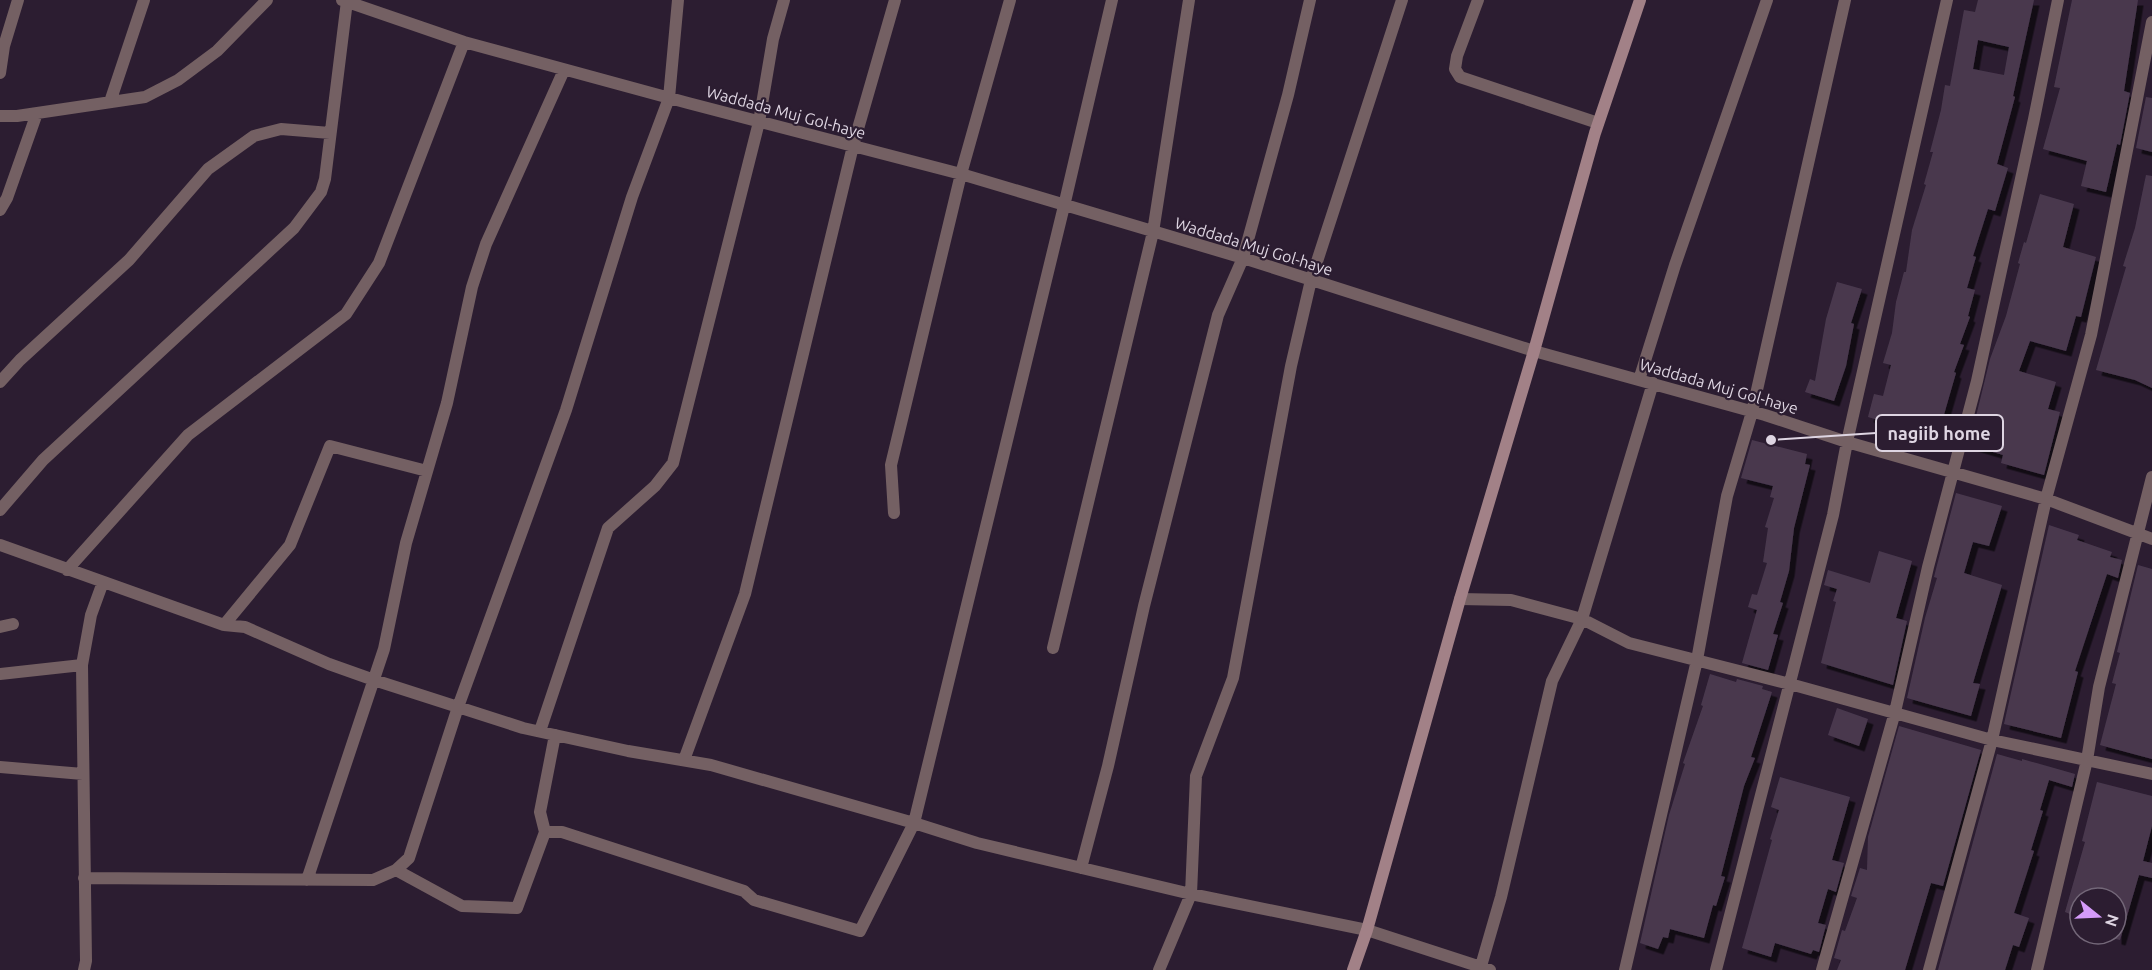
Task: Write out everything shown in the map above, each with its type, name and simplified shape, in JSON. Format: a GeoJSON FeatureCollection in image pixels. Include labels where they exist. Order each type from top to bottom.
{"type":"FeatureCollection","features":[{"type":"Feature","properties":{"kind":"main road"},"geometry":{"type":"LineString","coordinates":[[1353,970],[1367,930],[1598,123],[1640,0]]}},
{"type":"Feature","properties":{"kind":"street"},"geometry":{"type":"LineString","coordinates":[[0,73],[2,46],[18,0]]}},
{"type":"Feature","properties":{"kind":"street"},"geometry":{"type":"LineString","coordinates":[[110,102],[144,0]]}},
{"type":"Feature","properties":{"kind":"street"},"geometry":{"type":"LineString","coordinates":[[0,116],[37,113],[145,97],[178,80],[218,51],[267,0]]}},
{"type":"Feature","properties":{"kind":"street"},"geometry":{"type":"LineString","coordinates":[[84,878],[373,880],[396,870],[409,858],[458,707],[563,419],[632,197],[669,98],[678,0]]}},
{"type":"Feature","properties":{"kind":"street"},"geometry":{"type":"LineString","coordinates":[[540,731],[608,528],[655,486],[673,463],[759,122],[773,39],[784,0]]}},
{"type":"Feature","properties":{"kind":"street"},"geometry":{"type":"LineString","coordinates":[[684,760],[745,594],[853,146],[895,0]]}},
{"type":"Feature","properties":{"kind":"street"},"geometry":{"type":"LineString","coordinates":[[894,513],[891,465],[961,174],[1010,0]]}},
{"type":"Feature","properties":{"kind":"street"},"geometry":{"type":"LineString","coordinates":[[545,832],[562,832],[744,891],[754,900],[860,931],[914,823],[1112,0]]}},
{"type":"Feature","properties":{"kind":"street"},"geometry":{"type":"LineString","coordinates":[[1053,648],[1153,232],[1190,0]]}},
{"type":"Feature","properties":{"kind":"street"},"geometry":{"type":"LineString","coordinates":[[1081,868],[1215,326],[1243,258],[1285,106],[1310,0]]}},
{"type":"Feature","properties":{"kind":"street"},"geometry":{"type":"LineString","coordinates":[[1159,970],[1191,894],[1196,776],[1233,678],[1291,366],[1311,280],[1402,0]]}},
{"type":"Feature","properties":{"kind":"street"},"geometry":{"type":"LineString","coordinates":[[1478,0],[1457,56],[1455,69],[1460,77],[1598,123]]}},
{"type":"Feature","properties":{"kind":"street"},"geometry":{"type":"LineString","coordinates":[[1639,380],[1675,265],[1767,0]]}},
{"type":"Feature","properties":{"kind":"street"},"geometry":{"type":"LineString","coordinates":[[1625,970],[1696,660],[1727,496],[1752,412],[1845,0]]}},
{"type":"Feature","properties":{"kind":"street"},"geometry":{"type":"LineString","coordinates":[[1716,970],[1833,515],[1847,442],[1947,0]]}},
{"type":"Feature","properties":{"kind":"street"},"geometry":{"type":"LineString","coordinates":[[1822,970],[1895,712],[1928,567],[1977,381],[2058,0]]}},
{"type":"Feature","properties":{"kind":"street"},"geometry":{"type":"LineString","coordinates":[[0,510],[43,460],[294,228],[321,192],[325,179],[344,1]]}},
{"type":"Feature","properties":{"kind":"street","name":"Waddada Muj Gol-haye"},"geometry":{"type":"LineString","coordinates":[[344,1],[464,42],[961,174],[1243,258],[1534,351],[1752,412],[1847,442],[2046,499],[2152,538]]}},
{"type":"Feature","properties":{"kind":"street"},"geometry":{"type":"LineString","coordinates":[[1929,970],[1992,740],[2046,499],[2091,335],[2152,22]]}},
{"type":"Feature","properties":{"kind":"street"},"geometry":{"type":"LineString","coordinates":[[67,570],[188,435],[346,314],[380,263],[464,42]]}},
{"type":"Feature","properties":{"kind":"street"},"geometry":{"type":"LineString","coordinates":[[307,880],[384,649],[406,543],[447,403],[472,287],[486,244],[564,70]]}},
{"type":"Feature","properties":{"kind":"street"},"geometry":{"type":"LineString","coordinates":[[0,210],[7,198],[37,113]]}},
{"type":"Feature","properties":{"kind":"street"},"geometry":{"type":"LineString","coordinates":[[0,382],[20,360],[129,260],[208,169],[254,136],[281,129],[330,133]]}},
{"type":"Feature","properties":{"kind":"street"},"geometry":{"type":"LineString","coordinates":[[0,545],[224,625],[245,627],[374,680],[540,731],[628,751],[711,765],[977,843],[1191,894],[1367,930],[1454,965],[1485,968],[1552,681],[1581,619],[1653,384]]}},
{"type":"Feature","properties":{"kind":"street"},"geometry":{"type":"LineString","coordinates":[[224,625],[290,545],[330,446],[427,471]]}},
{"type":"Feature","properties":{"kind":"street"},"geometry":{"type":"LineString","coordinates":[[2037,970],[2087,760],[2099,687],[2152,477]]}},
{"type":"Feature","properties":{"kind":"street"},"geometry":{"type":"LineString","coordinates":[[84,970],[86,960],[82,665],[91,615],[103,582]]}},
{"type":"Feature","properties":{"kind":"street"},"geometry":{"type":"LineString","coordinates":[[1460,599],[1511,600],[1581,619],[1629,643],[1895,712],[1992,740],[2152,774]]}},
{"type":"Feature","properties":{"kind":"street"},"geometry":{"type":"LineString","coordinates":[[0,627],[13,624]]}},
{"type":"Feature","properties":{"kind":"street"},"geometry":{"type":"LineString","coordinates":[[0,674],[82,665]]}},
{"type":"Feature","properties":{"kind":"street"},"geometry":{"type":"LineString","coordinates":[[396,870],[462,906],[517,908],[545,832],[540,812],[555,735]]}},
{"type":"Feature","properties":{"kind":"street"},"geometry":{"type":"LineString","coordinates":[[0,767],[83,774]]}},
{"type":"Feature","properties":{"kind":"building"},"geometry":{"type":"Polygon","coordinates":[[[1978,0],[2034,0],[2013,96],[2015,97],[1997,164],[2008,168],[1995,211],[1988,209],[1973,256],[1976,257],[1967,288],[1975,290],[1968,316],[1970,317],[1960,344],[1964,345],[1954,372],[1956,373],[1943,418],[1958,422],[1954,436],[1899,421],[1898,426],[1868,417],[1874,394],[1883,396],[1891,365],[1883,363],[1892,333],[1896,302],[1904,272],[1906,272],[1912,230],[1926,185],[1924,184],[1933,152],[1930,152],[1945,85],[1950,86],[1964,10],[1975,12],[1978,0]],[[1978,40],[1973,69],[2004,75],[2009,47],[1978,40]]]}},
{"type":"Feature","properties":{"kind":"building"},"geometry":{"type":"Polygon","coordinates":[[[2072,0],[2138,0],[2124,91],[2130,93],[2120,145],[2117,144],[2106,192],[2081,186],[2087,161],[2043,149],[2060,88],[2054,87],[2072,0]]]}},
{"type":"Feature","properties":{"kind":"building"},"geometry":{"type":"Polygon","coordinates":[[[2146,97],[2152,98],[2152,152],[2136,148],[2146,97]]]}},
{"type":"Feature","properties":{"kind":"building"},"geometry":{"type":"Polygon","coordinates":[[[2146,175],[2152,176],[2152,388],[2135,380],[2096,370],[2126,267],[2123,266],[2135,228],[2146,175]]]}},
{"type":"Feature","properties":{"kind":"building"},"geometry":{"type":"Polygon","coordinates":[[[2040,194],[2074,204],[2063,247],[2096,257],[2081,317],[2076,316],[2066,351],[2030,341],[2019,371],[2056,382],[2048,409],[2060,412],[2044,475],[2001,463],[2003,455],[1969,445],[1990,359],[2006,316],[2020,264],[2018,263],[2040,194]]]}},
{"type":"Feature","properties":{"kind":"building"},"geometry":{"type":"Polygon","coordinates":[[[1837,282],[1862,289],[1851,323],[1854,324],[1846,366],[1834,401],[1805,392],[1810,379],[1815,381],[1826,319],[1837,282]]]}},
{"type":"Feature","properties":{"kind":"building"},"geometry":{"type":"Polygon","coordinates":[[[1752,440],[1807,454],[1805,464],[1810,465],[1794,528],[1789,571],[1780,602],[1783,603],[1773,634],[1778,635],[1768,670],[1742,663],[1757,610],[1748,607],[1752,594],[1757,595],[1767,563],[1763,562],[1768,528],[1765,527],[1774,498],[1770,497],[1773,486],[1741,478],[1752,440]]]}},
{"type":"Feature","properties":{"kind":"building"},"geometry":{"type":"Polygon","coordinates":[[[1956,493],[2002,506],[1989,546],[1973,542],[1964,573],[2002,585],[1973,683],[1980,684],[1971,716],[1907,698],[1925,618],[1937,578],[1934,577],[1956,493]]]}},
{"type":"Feature","properties":{"kind":"building"},"geometry":{"type":"Polygon","coordinates":[[[2049,525],[2079,535],[2077,540],[2112,552],[2110,557],[2122,560],[2118,578],[2107,574],[2075,671],[2078,672],[2061,738],[2004,724],[2049,525]]]}},
{"type":"Feature","properties":{"kind":"building"},"geometry":{"type":"Polygon","coordinates":[[[1879,551],[1912,561],[1896,618],[1907,621],[1893,685],[1821,663],[1837,589],[1824,585],[1828,570],[1870,583],[1879,551]]]}},
{"type":"Feature","properties":{"kind":"building"},"geometry":{"type":"Polygon","coordinates":[[[2138,565],[2152,569],[2152,759],[2100,745],[2116,684],[2112,683],[2120,653],[2117,652],[2138,565]]]}},
{"type":"Feature","properties":{"kind":"building"},"geometry":{"type":"Polygon","coordinates":[[[1710,674],[1736,682],[1737,679],[1763,686],[1762,689],[1772,692],[1751,757],[1755,758],[1744,786],[1721,876],[1725,877],[1716,906],[1713,905],[1704,938],[1670,929],[1668,938],[1663,937],[1658,949],[1640,943],[1669,815],[1685,764],[1683,763],[1703,706],[1701,705],[1710,674]]]}},
{"type":"Feature","properties":{"kind":"building"},"geometry":{"type":"Polygon","coordinates":[[[1837,708],[1868,719],[1859,746],[1828,735],[1837,708]]]}},
{"type":"Feature","properties":{"kind":"building"},"geometry":{"type":"Polygon","coordinates":[[[1899,726],[1981,750],[1943,886],[1931,883],[1905,970],[1837,970],[1841,960],[1834,958],[1842,930],[1845,931],[1857,898],[1851,896],[1860,868],[1867,870],[1868,837],[1899,726]]]}},
{"type":"Feature","properties":{"kind":"building"},"geometry":{"type":"Polygon","coordinates":[[[1997,754],[2075,774],[2072,787],[2049,780],[2040,810],[2043,811],[2031,850],[2034,851],[2014,913],[2029,918],[2019,947],[2013,945],[2005,970],[1938,970],[1997,754]]]}},
{"type":"Feature","properties":{"kind":"building"},"geometry":{"type":"Polygon","coordinates":[[[1780,777],[1850,797],[1832,860],[1844,863],[1836,892],[1828,889],[1818,923],[1826,925],[1819,952],[1813,950],[1811,954],[1775,943],[1771,957],[1742,948],[1779,810],[1771,807],[1780,777]]]}},
{"type":"Feature","properties":{"kind":"building"},"geometry":{"type":"Polygon","coordinates":[[[2097,782],[2152,796],[2152,826],[2143,861],[2152,863],[2152,878],[2139,875],[2128,913],[2128,886],[2072,886],[2085,842],[2082,841],[2097,782]]]}},
{"type":"Feature","properties":{"kind":"place","name":"nagiib home"},"geometry":{"type":"Point","coordinates":[1771,440]}}]}
